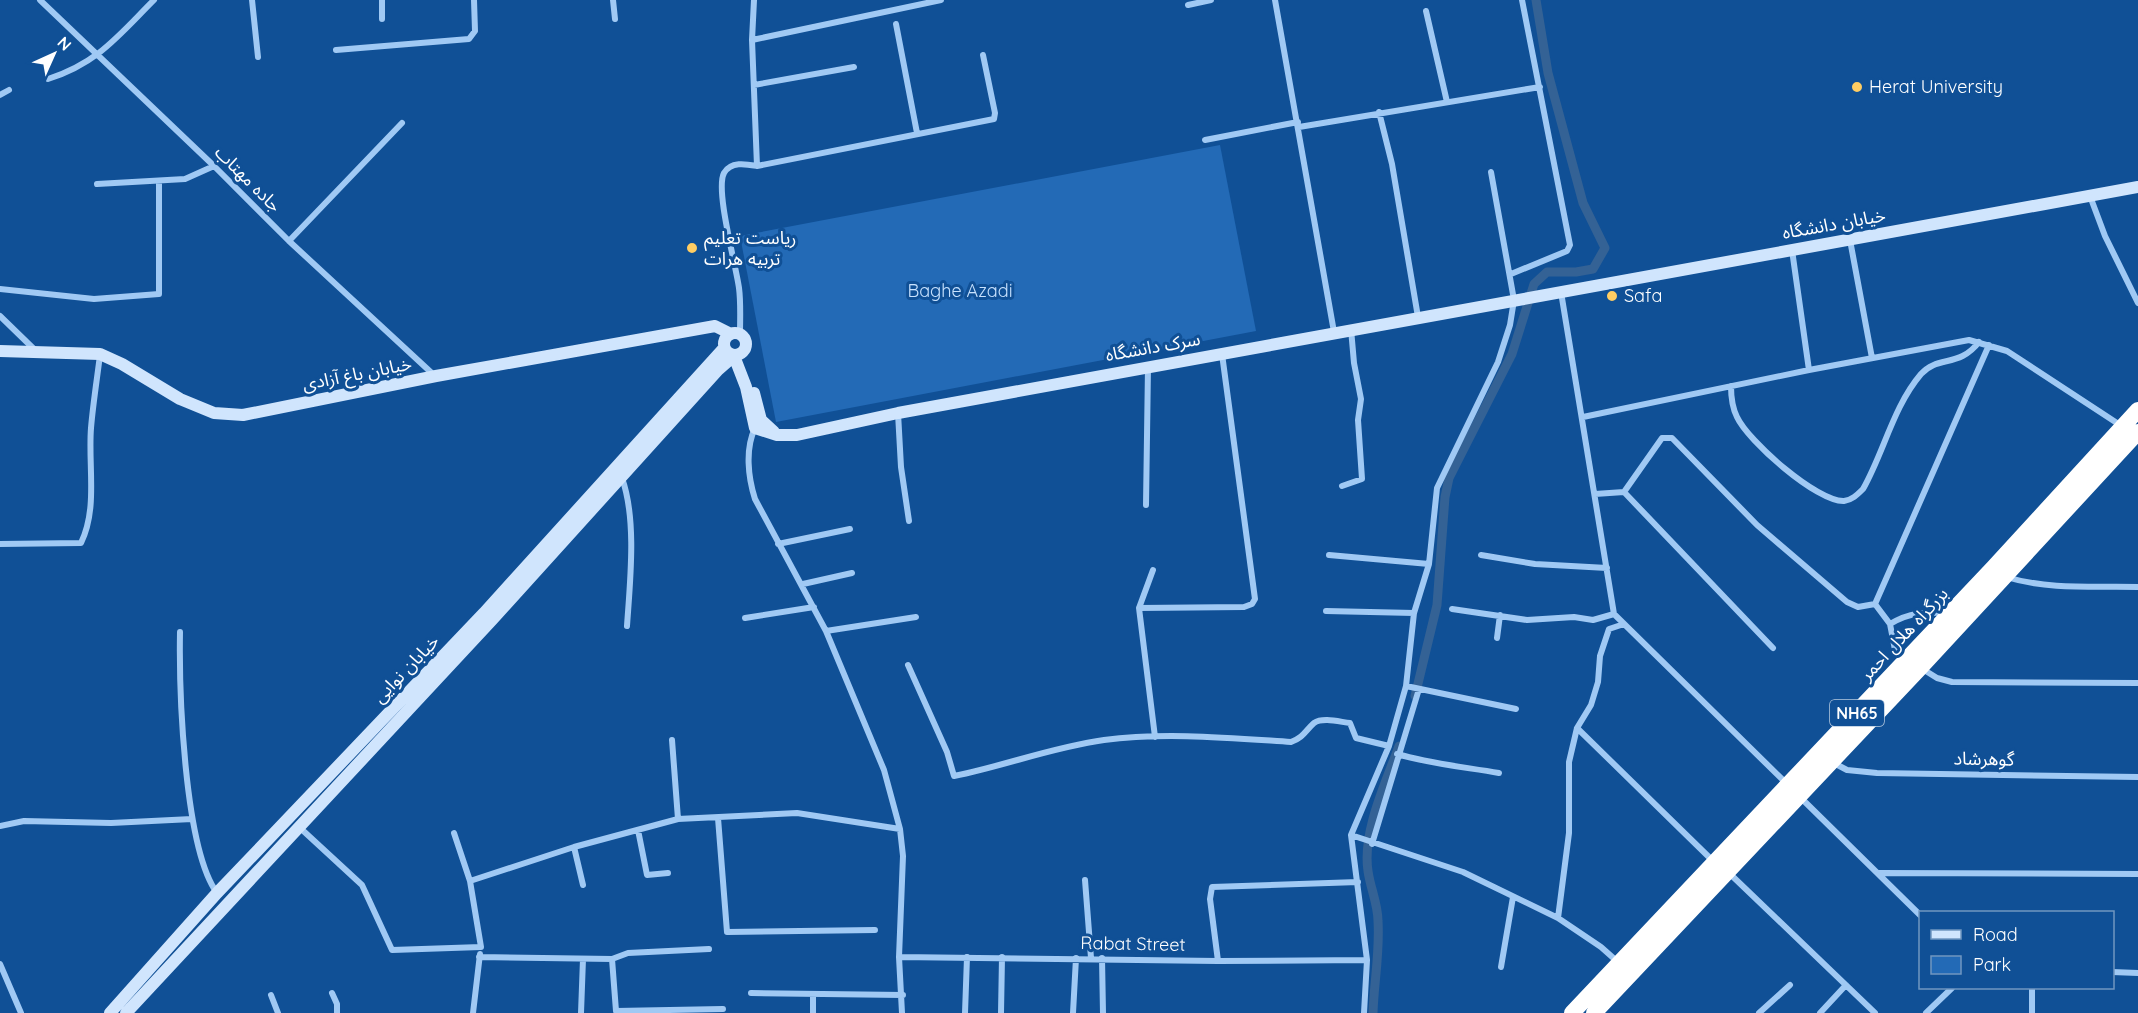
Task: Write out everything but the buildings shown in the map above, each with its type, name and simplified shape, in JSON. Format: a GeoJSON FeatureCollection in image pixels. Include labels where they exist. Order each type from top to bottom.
{"type":"FeatureCollection","features":[{"type":"Feature","properties":{"kind":"highway","name":"بزرگراه هلال احمر"},"geometry":{"type":"LineString","coordinates":[[1794,791],[1832,761],[1920,668],[2130,430],[2138,410]]}},
{"type":"Feature","properties":{"kind":"highway","name":"بزرگراه هلال احمر"},"geometry":{"type":"LineString","coordinates":[[1593,1013],[1721,867],[1794,791],[1903,663],[2130,430]]}},
{"type":"Feature","properties":{"kind":"highway","name":"بزرگراه هلال احمر"},"geometry":{"type":"LineString","coordinates":[[1572,1013],[1619,963],[1721,867]]}},
{"type":"Feature","properties":{"kind":"street","name":"جاده مهتاب"},"geometry":{"type":"LineString","coordinates":[[40,0],[289,241],[436,376]]}},
{"type":"Feature","properties":{"kind":"street"},"geometry":{"type":"LineString","coordinates":[[48,79],[71,72],[99,56],[154,0]]}},
{"type":"Feature","properties":{"kind":"street"},"geometry":{"type":"LineString","coordinates":[[252,0],[258,57]]}},
{"type":"Feature","properties":{"kind":"street"},"geometry":{"type":"LineString","coordinates":[[382,0],[382,19]]}},
{"type":"Feature","properties":{"kind":"street"},"geometry":{"type":"LineString","coordinates":[[336,50],[469,39],[475,31],[474,0]]}},
{"type":"Feature","properties":{"kind":"street"},"geometry":{"type":"LineString","coordinates":[[613,0],[615,19]]}},
{"type":"Feature","properties":{"kind":"street"},"geometry":{"type":"LineString","coordinates":[[754,0],[752,40],[757,166]]}},
{"type":"Feature","properties":{"kind":"street"},"geometry":{"type":"LineString","coordinates":[[752,40],[941,0]]}},
{"type":"Feature","properties":{"kind":"street"},"geometry":{"type":"LineString","coordinates":[[1188,5],[1211,0]]}},
{"type":"Feature","properties":{"kind":"street"},"geometry":{"type":"LineString","coordinates":[[1275,0],[1334,332]]}},
{"type":"Feature","properties":{"kind":"street"},"geometry":{"type":"LineString","coordinates":[[1511,274],[1567,251],[1570,245],[1522,0]]}},
{"type":"Feature","properties":{"kind":"street"},"geometry":{"type":"LineString","coordinates":[[1426,11],[1447,102]]}},
{"type":"Feature","properties":{"kind":"street"},"geometry":{"type":"LineString","coordinates":[[896,24],[917,133]]}},
{"type":"Feature","properties":{"kind":"street"},"geometry":{"type":"LineString","coordinates":[[733,352],[746,346],[736,334],[739,289],[723,200],[722,176],[730,166],[744,163],[757,166],[994,119],[995,113],[983,55]]}},
{"type":"Feature","properties":{"kind":"street"},"geometry":{"type":"LineString","coordinates":[[754,86],[854,67]]}},
{"type":"Feature","properties":{"kind":"street"},"geometry":{"type":"LineString","coordinates":[[1205,140],[1540,87]]}},
{"type":"Feature","properties":{"kind":"street"},"geometry":{"type":"LineString","coordinates":[[0,95],[9,90]]}},
{"type":"Feature","properties":{"kind":"street"},"geometry":{"type":"LineString","coordinates":[[1379,112],[1392,164],[1418,317]]}},
{"type":"Feature","properties":{"kind":"street"},"geometry":{"type":"LineString","coordinates":[[289,241],[402,123]]}},
{"type":"Feature","properties":{"kind":"street"},"geometry":{"type":"LineString","coordinates":[[97,184],[185,179],[214,166]]}},
{"type":"Feature","properties":{"kind":"street"},"geometry":{"type":"LineString","coordinates":[[1364,1013],[1367,960],[1351,835],[1389,746],[1406,686],[1414,613],[1429,564],[1437,488],[1494,371],[1519,300],[1511,274],[1491,172]]}},
{"type":"Feature","properties":{"kind":"street"},"geometry":{"type":"LineString","coordinates":[[0,289],[93,299],[159,294],[159,182]]}},
{"type":"Feature","properties":{"kind":"street","name":"خیابان دانشگاه"},"geometry":{"type":"LineString","coordinates":[[1537,297],[1851,240],[1947,220],[2138,187]]}},
{"type":"Feature","properties":{"kind":"street"},"geometry":{"type":"LineString","coordinates":[[2090,196],[2105,236],[2138,303]]}},
{"type":"Feature","properties":{"kind":"street"},"geometry":{"type":"LineString","coordinates":[[1851,240],[1872,358]]}},
{"type":"Feature","properties":{"kind":"street"},"geometry":{"type":"LineString","coordinates":[[1792,250],[1809,370]]}},
{"type":"Feature","properties":{"kind":"street"},"geometry":{"type":"LineString","coordinates":[[1561,292],[1614,614],[1919,914]]}},
{"type":"Feature","properties":{"kind":"street","name":"سرک دانشگاه"},"geometry":{"type":"LineString","coordinates":[[758,424],[777,435],[797,435],[898,413],[1334,332],[1537,297]]}},
{"type":"Feature","properties":{"kind":"street"},"geometry":{"type":"LineString","coordinates":[[0,316],[36,351]]}},
{"type":"Feature","properties":{"kind":"street","name":"خیابان باغ آزادی"},"geometry":{"type":"LineString","coordinates":[[0,351],[100,354],[122,364],[180,399],[214,412],[243,415],[436,376],[715,326],[736,334]]}},
{"type":"Feature","properties":{"kind":"street"},"geometry":{"type":"LineString","coordinates":[[1342,486],[1362,479],[1358,420],[1361,399],[1353,363],[1351,329]]}},
{"type":"Feature","properties":{"kind":"street"},"geometry":{"type":"LineString","coordinates":[[736,334],[725,339],[733,352],[758,424],[750,439],[750,482],[755,499],[778,544],[803,584],[826,631],[884,770],[900,828],[903,856],[899,957],[903,995],[902,1013]]}},
{"type":"Feature","properties":{"kind":"street"},"geometry":{"type":"LineString","coordinates":[[1583,417],[1967,340],[2007,351],[2130,430]]}},
{"type":"Feature","properties":{"kind":"street"},"geometry":{"type":"LineString","coordinates":[[1731,386],[1731,401],[1738,419],[1747,431],[1798,480],[1829,499],[1844,501],[1853,498],[1863,489],[1905,396],[1923,372],[1933,364],[1956,361],[1971,353],[1979,342]]}},
{"type":"Feature","properties":{"kind":"street"},"geometry":{"type":"LineString","coordinates":[[1875,604],[1989,345]]}},
{"type":"Feature","properties":{"kind":"street"},"geometry":{"type":"LineString","coordinates":[[733,352],[758,424]]}},
{"type":"Feature","properties":{"kind":"street","name":"خیابان نوایی"},"geometry":{"type":"LineString","coordinates":[[126,1013],[621,477],[733,352]]}},
{"type":"Feature","properties":{"kind":"street","name":"خیابان نوایی"},"geometry":{"type":"LineString","coordinates":[[110,1013],[218,893],[733,352]]}},
{"type":"Feature","properties":{"kind":"street"},"geometry":{"type":"LineString","coordinates":[[1139,608],[1244,607],[1252,604],[1255,599],[1222,353]]}},
{"type":"Feature","properties":{"kind":"street"},"geometry":{"type":"LineString","coordinates":[[0,544],[81,543],[87,532],[90,506],[91,429],[100,354]]}},
{"type":"Feature","properties":{"kind":"street"},"geometry":{"type":"LineString","coordinates":[[1146,505],[1148,367]]}},
{"type":"Feature","properties":{"kind":"street"},"geometry":{"type":"LineString","coordinates":[[710,378],[723,374],[732,375],[746,387]]}},
{"type":"Feature","properties":{"kind":"street"},"geometry":{"type":"LineString","coordinates":[[898,413],[901,467],[909,521]]}},
{"type":"Feature","properties":{"kind":"street"},"geometry":{"type":"LineString","coordinates":[[1624,492],[1662,438],[1672,438],[1757,525],[1847,602],[1858,607],[1875,604]]}},
{"type":"Feature","properties":{"kind":"street"},"geometry":{"type":"LineString","coordinates":[[621,477],[628,511],[630,582],[627,626]]}},
{"type":"Feature","properties":{"kind":"street"},"geometry":{"type":"LineString","coordinates":[[1595,494],[1624,492]]}},
{"type":"Feature","properties":{"kind":"street"},"geometry":{"type":"LineString","coordinates":[[1624,492],[1773,648]]}},
{"type":"Feature","properties":{"kind":"street"},"geometry":{"type":"LineString","coordinates":[[778,544],[850,529]]}},
{"type":"Feature","properties":{"kind":"street"},"geometry":{"type":"LineString","coordinates":[[1329,555],[1429,564]]}},
{"type":"Feature","properties":{"kind":"street"},"geometry":{"type":"LineString","coordinates":[[1481,555],[1535,564],[1607,568]]}},
{"type":"Feature","properties":{"kind":"street"},"geometry":{"type":"LineString","coordinates":[[1153,570],[1139,608],[1155,737]]}},
{"type":"Feature","properties":{"kind":"street"},"geometry":{"type":"LineString","coordinates":[[803,584],[852,573]]}},
{"type":"Feature","properties":{"kind":"street"},"geometry":{"type":"LineString","coordinates":[[2003,576],[2030,584],[2138,586]]}},
{"type":"Feature","properties":{"kind":"street"},"geometry":{"type":"LineString","coordinates":[[1875,604],[1890,624],[1895,650],[1903,663]]}},
{"type":"Feature","properties":{"kind":"street"},"geometry":{"type":"LineString","coordinates":[[745,618],[814,607]]}},
{"type":"Feature","properties":{"kind":"street"},"geometry":{"type":"LineString","coordinates":[[1452,609],[1527,620],[1574,617],[1593,620],[1614,614]]}},
{"type":"Feature","properties":{"kind":"street"},"geometry":{"type":"LineString","coordinates":[[1326,611],[1414,613]]}},
{"type":"Feature","properties":{"kind":"street"},"geometry":{"type":"LineString","coordinates":[[1890,624],[1906,615],[1921,612],[1950,613]]}},
{"type":"Feature","properties":{"kind":"street"},"geometry":{"type":"LineString","coordinates":[[1497,638],[1500,615]]}},
{"type":"Feature","properties":{"kind":"street"},"geometry":{"type":"LineString","coordinates":[[826,631],[916,617]]}},
{"type":"Feature","properties":{"kind":"street"},"geometry":{"type":"LineString","coordinates":[[1558,918],[1569,833],[1569,762],[1576,728],[1591,705],[1598,682],[1600,657],[1610,629],[1624,624]]}},
{"type":"Feature","properties":{"kind":"street"},"geometry":{"type":"LineString","coordinates":[[180,632],[179,675],[192,819],[207,880],[218,893]]}},
{"type":"Feature","properties":{"kind":"street"},"geometry":{"type":"LineString","coordinates":[[908,665],[947,752],[954,776],[1059,748],[1106,740],[1155,737],[1291,742],[1303,738],[1315,723],[1323,720],[1350,723],[1356,738],[1389,746]]}},
{"type":"Feature","properties":{"kind":"street"},"geometry":{"type":"LineString","coordinates":[[1920,668],[1937,678],[1952,682],[2138,683]]}},
{"type":"Feature","properties":{"kind":"street"},"geometry":{"type":"LineString","coordinates":[[1406,686],[1516,709]]}},
{"type":"Feature","properties":{"kind":"street"},"geometry":{"type":"LineString","coordinates":[[1372,844],[1397,754],[1419,689]]}},
{"type":"Feature","properties":{"kind":"street"},"geometry":{"type":"LineString","coordinates":[[1576,728],[1875,1013]]}},
{"type":"Feature","properties":{"kind":"street"},"geometry":{"type":"LineString","coordinates":[[672,740],[678,819]]}},
{"type":"Feature","properties":{"kind":"street"},"geometry":{"type":"LineString","coordinates":[[1397,754],[1435,765],[1446,764],[1499,773]]}},
{"type":"Feature","properties":{"kind":"street","name":"گوهرشاد"},"geometry":{"type":"LineString","coordinates":[[1832,761],[1847,770],[1877,773],[2138,777]]}},
{"type":"Feature","properties":{"kind":"street"},"geometry":{"type":"LineString","coordinates":[[470,881],[574,847],[678,819],[797,813],[900,828]]}},
{"type":"Feature","properties":{"kind":"street"},"geometry":{"type":"LineString","coordinates":[[718,818],[727,932],[875,930]]}},
{"type":"Feature","properties":{"kind":"street"},"geometry":{"type":"LineString","coordinates":[[0,826],[24,821],[111,823],[192,819]]}},
{"type":"Feature","properties":{"kind":"street"},"geometry":{"type":"LineString","coordinates":[[287,820],[299,827],[362,885],[392,950],[481,947]]}},
{"type":"Feature","properties":{"kind":"street"},"geometry":{"type":"LineString","coordinates":[[638,830],[647,875],[668,873]]}},
{"type":"Feature","properties":{"kind":"street"},"geometry":{"type":"LineString","coordinates":[[454,833],[470,881],[481,947],[473,1013]]}},
{"type":"Feature","properties":{"kind":"street"},"geometry":{"type":"LineString","coordinates":[[1351,835],[1372,844],[1412,853],[1463,872],[1558,918],[1601,947],[1619,963]]}},
{"type":"Feature","properties":{"kind":"street"},"geometry":{"type":"LineString","coordinates":[[574,847],[582,885]]}},
{"type":"Feature","properties":{"kind":"street"},"geometry":{"type":"LineString","coordinates":[[1879,873],[2138,874]]}},
{"type":"Feature","properties":{"kind":"street"},"geometry":{"type":"LineString","coordinates":[[1085,880],[1091,958]]}},
{"type":"Feature","properties":{"kind":"street"},"geometry":{"type":"LineString","coordinates":[[1218,961],[1210,899],[1212,887],[1358,882]]}},
{"type":"Feature","properties":{"kind":"street"},"geometry":{"type":"LineString","coordinates":[[1501,967],[1513,897]]}},
{"type":"Feature","properties":{"kind":"street"},"geometry":{"type":"LineString","coordinates":[[479,957],[612,959],[628,953],[709,949]]}},
{"type":"Feature","properties":{"kind":"street","name":"Rabat Street"},"geometry":{"type":"LineString","coordinates":[[899,957],[1218,961],[1367,960]]}},
{"type":"Feature","properties":{"kind":"street"},"geometry":{"type":"LineString","coordinates":[[965,1013],[967,957]]}},
{"type":"Feature","properties":{"kind":"street"},"geometry":{"type":"LineString","coordinates":[[1001,1013],[1002,957]]}},
{"type":"Feature","properties":{"kind":"street"},"geometry":{"type":"LineString","coordinates":[[1073,1013],[1076,958]]}},
{"type":"Feature","properties":{"kind":"street"},"geometry":{"type":"LineString","coordinates":[[1102,958],[1103,1013]]}},
{"type":"Feature","properties":{"kind":"street"},"geometry":{"type":"LineString","coordinates":[[581,1013],[584,959]]}},
{"type":"Feature","properties":{"kind":"street"},"geometry":{"type":"LineString","coordinates":[[612,959],[616,1011],[723,1009]]}},
{"type":"Feature","properties":{"kind":"street"},"geometry":{"type":"LineString","coordinates":[[0,964],[21,1013]]}},
{"type":"Feature","properties":{"kind":"street"},"geometry":{"type":"LineString","coordinates":[[2114,972],[2138,973]]}},
{"type":"Feature","properties":{"kind":"street"},"geometry":{"type":"LineString","coordinates":[[1759,1013],[1790,985]]}},
{"type":"Feature","properties":{"kind":"street"},"geometry":{"type":"LineString","coordinates":[[1820,1013],[1846,985]]}},
{"type":"Feature","properties":{"kind":"street"},"geometry":{"type":"LineString","coordinates":[[1926,1013],[1950,989]]}},
{"type":"Feature","properties":{"kind":"street"},"geometry":{"type":"LineString","coordinates":[[2032,989],[2032,1013]]}},
{"type":"Feature","properties":{"kind":"street"},"geometry":{"type":"LineString","coordinates":[[332,993],[337,1004],[337,1013]]}},
{"type":"Feature","properties":{"kind":"street"},"geometry":{"type":"LineString","coordinates":[[751,993],[903,995]]}},
{"type":"Feature","properties":{"kind":"street"},"geometry":{"type":"LineString","coordinates":[[813,994],[813,1013]]}},
{"type":"Feature","properties":{"kind":"street"},"geometry":{"type":"LineString","coordinates":[[271,995],[278,1013]]}},
{"type":"Feature","properties":{"kind":"green space","name":"Baghe Azadi"},"geometry":{"type":"Polygon","coordinates":[[[1220,145],[1256,331],[776,422],[740,236],[1220,145]]]}},
{"type":"Feature","properties":{"kind":"waterway"},"geometry":{"type":"LineString","coordinates":[[1415,696],[1437,605],[1445,497],[1449,478],[1512,354],[1534,284],[1547,272],[1576,272],[1593,269],[1605,248],[1583,203],[1548,73],[1536,0]]}},
{"type":"Feature","properties":{"kind":"waterway"},"geometry":{"type":"LineString","coordinates":[[1373,1013],[1378,956],[1378,915],[1368,871],[1368,840],[1376,807],[1399,746]]}},
{"type":"Feature","properties":{"kind":"place","name":"Herat University"},"geometry":{"type":"Point","coordinates":[1857,87]}},
{"type":"Feature","properties":{"kind":"place","name":"ریاست تعلیم تربیه هرات"},"geometry":{"type":"Point","coordinates":[692,248]}},
{"type":"Feature","properties":{"kind":"place","name":"Safa"},"geometry":{"type":"Point","coordinates":[1612,296]}}]}
